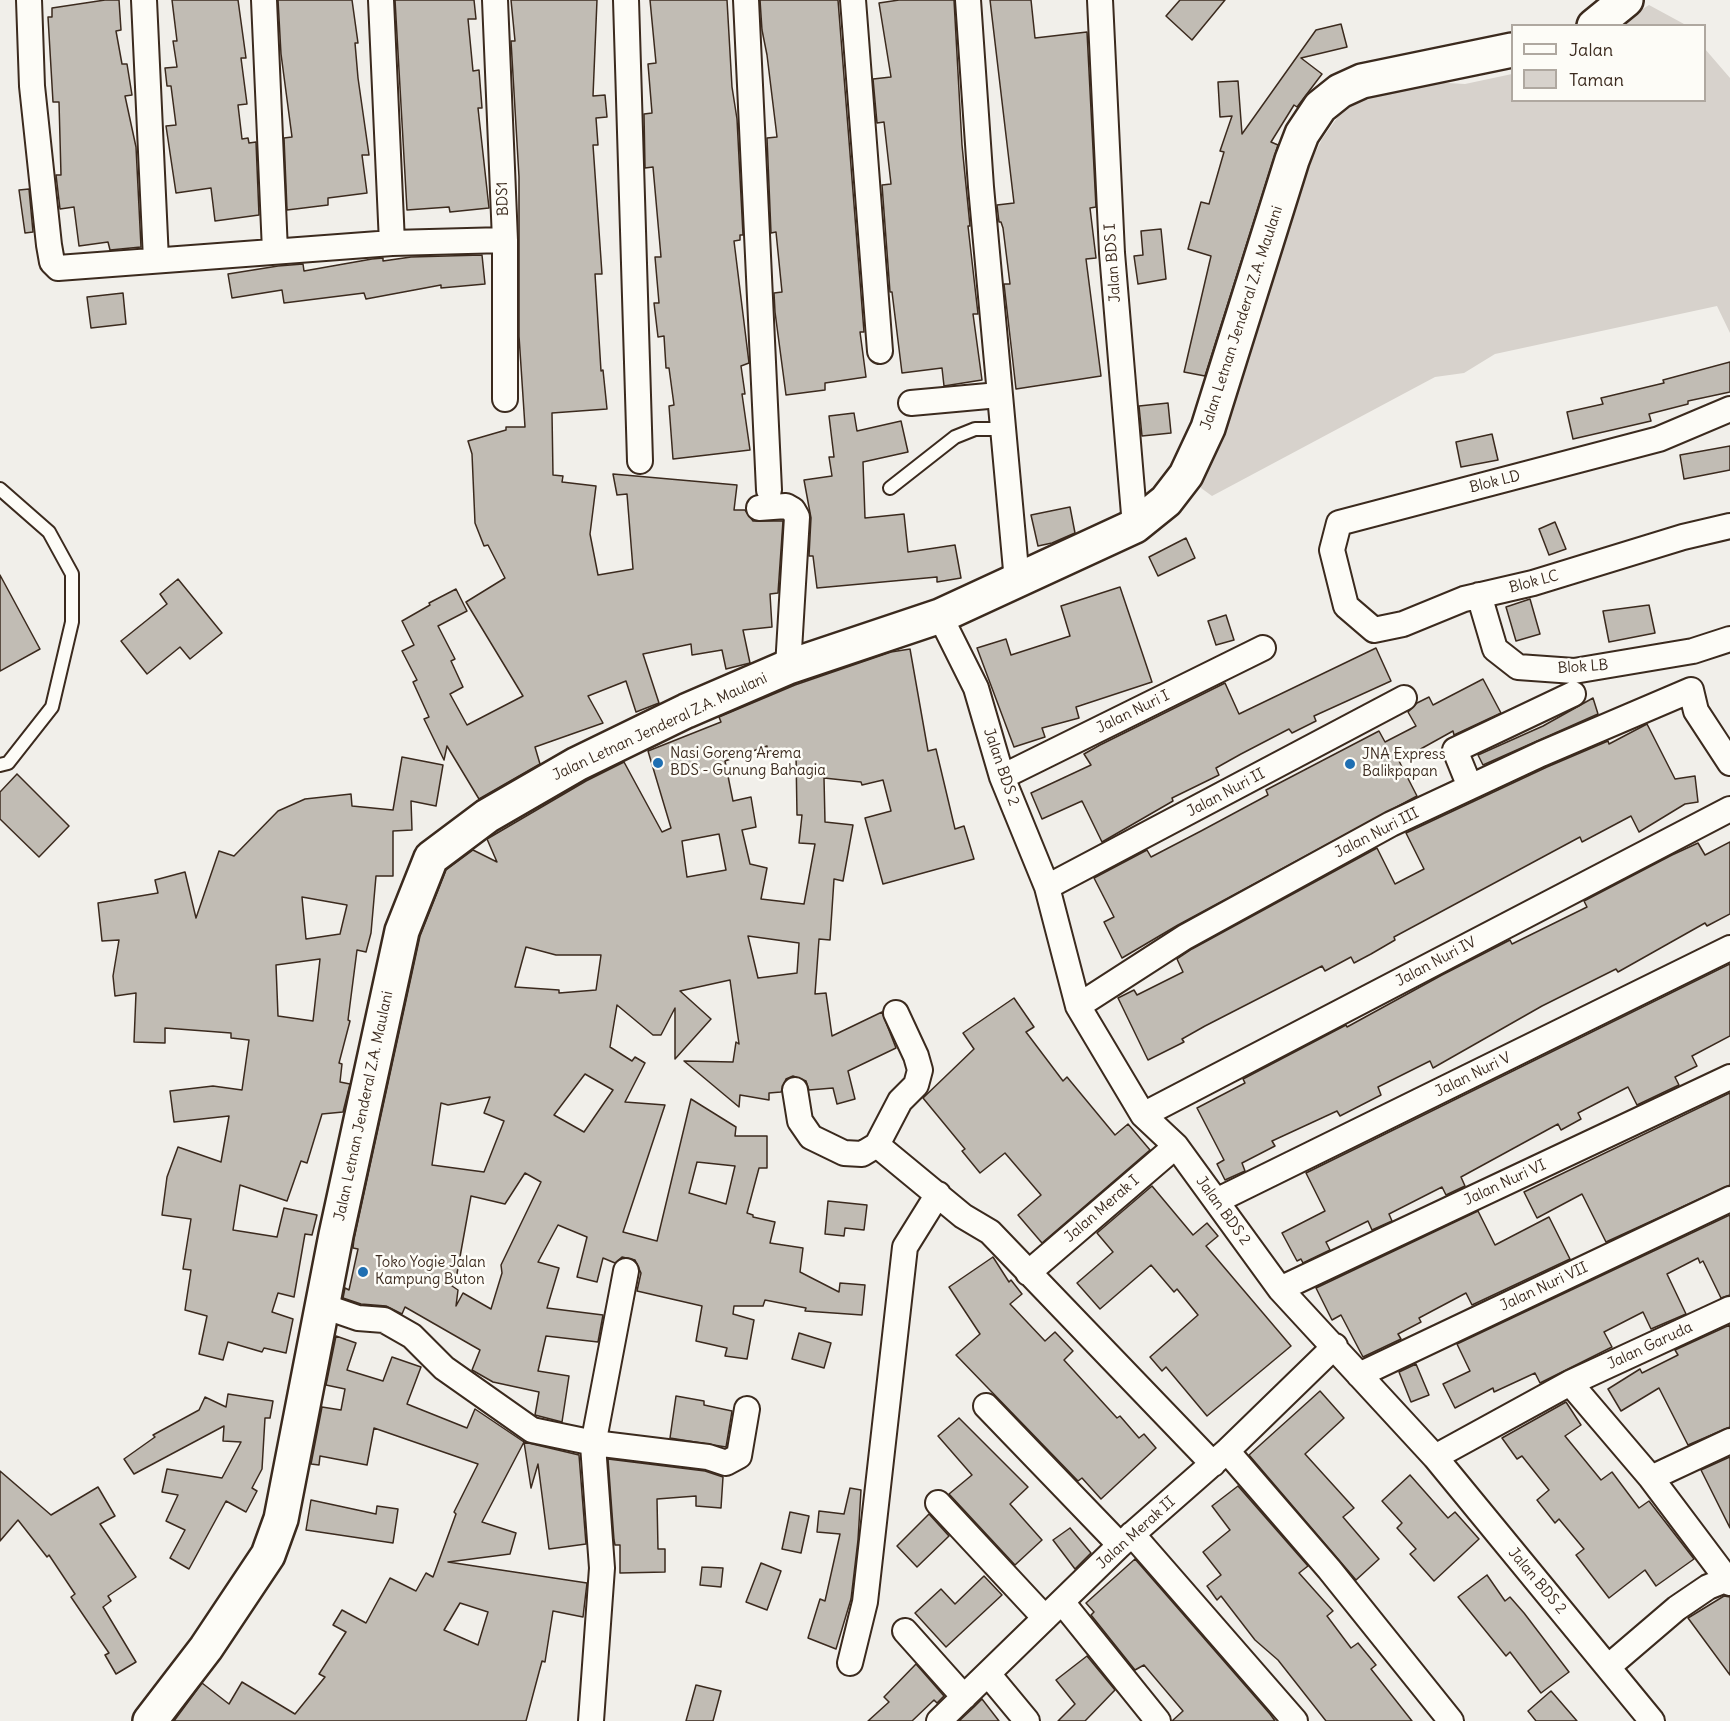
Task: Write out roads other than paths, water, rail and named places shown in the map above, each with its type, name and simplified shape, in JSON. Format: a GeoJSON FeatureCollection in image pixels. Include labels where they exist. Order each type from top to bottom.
{"type":"FeatureCollection","features":[{"type":"Feature","properties":{"kind":"street"},"geometry":{"type":"LineString","coordinates":[[28,0],[32,86],[53,266],[58,268],[392,243],[505,240]]}},
{"type":"Feature","properties":{"kind":"street"},"geometry":{"type":"LineString","coordinates":[[144,0],[156,260]]}},
{"type":"Feature","properties":{"kind":"street"},"geometry":{"type":"LineString","coordinates":[[264,0],[275,251]]}},
{"type":"Feature","properties":{"kind":"street"},"geometry":{"type":"LineString","coordinates":[[381,0],[392,243]]}},
{"type":"Feature","properties":{"kind":"street","name":"BDS1"},"geometry":{"type":"LineString","coordinates":[[495,0],[505,240],[505,399]]}},
{"type":"Feature","properties":{"kind":"street"},"geometry":{"type":"LineString","coordinates":[[626,0],[640,461]]}},
{"type":"Feature","properties":{"kind":"street"},"geometry":{"type":"LineString","coordinates":[[746,0],[764,499],[786,506],[793,510],[796,517],[788,667]]}},
{"type":"Feature","properties":{"kind":"street"},"geometry":{"type":"LineString","coordinates":[[853,0],[880,351]]}},
{"type":"Feature","properties":{"kind":"street"},"geometry":{"type":"LineString","coordinates":[[968,0],[999,395],[1017,581]]}},
{"type":"Feature","properties":{"kind":"street","name":"Jalan BDS I"},"geometry":{"type":"LineString","coordinates":[[1100,0],[1112,253],[1135,526]]}},
{"type":"Feature","properties":{"kind":"street"},"geometry":{"type":"LineString","coordinates":[[1596,24],[1626,0]]}},
{"type":"Feature","properties":{"kind":"street","name":"Jalan Letnan Jenderal Z.A. Maulani"},"geometry":{"type":"LineString","coordinates":[[150,1721],[206,1647],[268,1555],[281,1518],[402,931],[431,858],[487,816],[577,764],[788,667],[940,616],[1135,526],[1166,501],[1186,475],[1208,428],[1292,160],[1302,134],[1320,107],[1340,91],[1362,81],[1511,50]]}},
{"type":"Feature","properties":{"kind":"street"},"geometry":{"type":"LineString","coordinates":[[911,403],[999,395]]}},
{"type":"Feature","properties":{"kind":"street","name":"Blok LD"},"geometry":{"type":"LineString","coordinates":[[1346,606],[1332,550],[1339,523],[1659,439],[1730,409]]}},
{"type":"Feature","properties":{"kind":"street","name":"Blok LC"},"geometry":{"type":"LineString","coordinates":[[1346,606],[1374,630],[1403,624],[1464,599],[1533,583],[1683,537],[1730,526]]}},
{"type":"Feature","properties":{"kind":"street","name":"Blok LB"},"geometry":{"type":"LineString","coordinates":[[1479,595],[1496,649],[1518,667],[1574,671],[1693,651],[1730,639]]}},
{"type":"Feature","properties":{"kind":"street","name":"Jalan BDS 2"},"geometry":{"type":"LineString","coordinates":[[940,616],[976,688],[1002,777],[1047,887],[1078,1006],[1143,1115],[1176,1146],[1280,1289],[1435,1457],[1652,1721]]}},
{"type":"Feature","properties":{"kind":"street","name":"Jalan Nuri I"},"geometry":{"type":"LineString","coordinates":[[1002,777],[1263,648]]}},
{"type":"Feature","properties":{"kind":"street","name":"Jalan Nuri III"},"geometry":{"type":"LineString","coordinates":[[1078,1006],[1185,937],[1391,824],[1691,690],[1696,711],[1730,763]]}},
{"type":"Feature","properties":{"kind":"street"},"geometry":{"type":"LineString","coordinates":[[1470,788],[1455,750],[1573,694]]}},
{"type":"Feature","properties":{"kind":"street","name":"Jalan Nuri II"},"geometry":{"type":"LineString","coordinates":[[1047,887],[1404,698]]}},
{"type":"Feature","properties":{"kind":"street","name":"Jalan Nuri IV"},"geometry":{"type":"LineString","coordinates":[[1143,1115],[1730,809]]}},
{"type":"Feature","properties":{"kind":"street","name":"Jalan Nuri V"},"geometry":{"type":"LineString","coordinates":[[1216,1201],[1730,948]]}},
{"type":"Feature","properties":{"kind":"street"},"geometry":{"type":"LineString","coordinates":[[795,1090],[800,1121],[811,1137],[844,1153],[862,1154],[877,1145],[900,1101],[916,1085],[920,1070],[896,1013]]}},
{"type":"Feature","properties":{"kind":"street","name":"Jalan Nuri VI"},"geometry":{"type":"LineString","coordinates":[[1280,1289],[1730,1077]]}},
{"type":"Feature","properties":{"kind":"street"},"geometry":{"type":"LineString","coordinates":[[877,1145],[963,1216],[990,1232],[1028,1273],[1220,1457],[1329,1569],[1451,1721]]}},
{"type":"Feature","properties":{"kind":"street","name":"Jalan Merak I"},"geometry":{"type":"LineString","coordinates":[[1028,1273],[1176,1146]]}},
{"type":"Feature","properties":{"kind":"street"},"geometry":{"type":"LineString","coordinates":[[850,1663],[865,1602],[905,1247],[938,1194]]}},
{"type":"Feature","properties":{"kind":"street","name":"Jalan Nuri VII"},"geometry":{"type":"LineString","coordinates":[[1359,1374],[1730,1199]]}},
{"type":"Feature","properties":{"kind":"street"},"geometry":{"type":"LineString","coordinates":[[591,1721],[602,1568],[594,1443],[626,1270]]}},
{"type":"Feature","properties":{"kind":"street"},"geometry":{"type":"LineString","coordinates":[[323,1306],[358,1318],[384,1320],[412,1336],[444,1368],[532,1430],[594,1443],[708,1457],[726,1463],[739,1456],[747,1409]]}},
{"type":"Feature","properties":{"kind":"street","name":"Jalan Garuda"},"geometry":{"type":"LineString","coordinates":[[1435,1457],[1570,1383],[1730,1309]]}},
{"type":"Feature","properties":{"kind":"street","name":"Jalan Merak II"},"geometry":{"type":"LineString","coordinates":[[939,1721],[1126,1540],[1220,1457],[1335,1346]]}},
{"type":"Feature","properties":{"kind":"street"},"geometry":{"type":"LineString","coordinates":[[1570,1383],[1651,1478],[1729,1580],[1708,1587],[1677,1608],[1608,1666]]}},
{"type":"Feature","properties":{"kind":"street"},"geometry":{"type":"LineString","coordinates":[[986,1406],[1126,1540],[1295,1721]]}},
{"type":"Feature","properties":{"kind":"street"},"geometry":{"type":"LineString","coordinates":[[1651,1478],[1730,1441]]}},
{"type":"Feature","properties":{"kind":"street"},"geometry":{"type":"LineString","coordinates":[[938,1503],[1054,1610],[1158,1721]]}},
{"type":"Feature","properties":{"kind":"street"},"geometry":{"type":"LineString","coordinates":[[905,1631],[964,1697]]}},
{"type":"Feature","properties":{"kind":"street"},"geometry":{"type":"LineString","coordinates":[[988,1674],[1027,1721]]}},
{"type":"Feature","properties":{"kind":"lane"},"geometry":{"type":"LineString","coordinates":[[890,488],[955,437],[975,429],[1002,429]]}},
{"type":"Feature","properties":{"kind":"lane"},"geometry":{"type":"LineString","coordinates":[[0,489],[49,532],[63,557],[72,574],[72,622],[52,707],[8,763],[0,765]]}},
{"type":"Feature","properties":{"kind":"place","name":"Nasi Goreng Arema BDS - Gunung Bahagia"},"geometry":{"type":"Point","coordinates":[658,763]}},
{"type":"Feature","properties":{"kind":"place","name":"JNA Express Balikpapan"},"geometry":{"type":"Point","coordinates":[1350,764]}},
{"type":"Feature","properties":{"kind":"place","name":"Toko Yogie Jalan Kampung Buton"},"geometry":{"type":"Point","coordinates":[363,1272]}}]}
